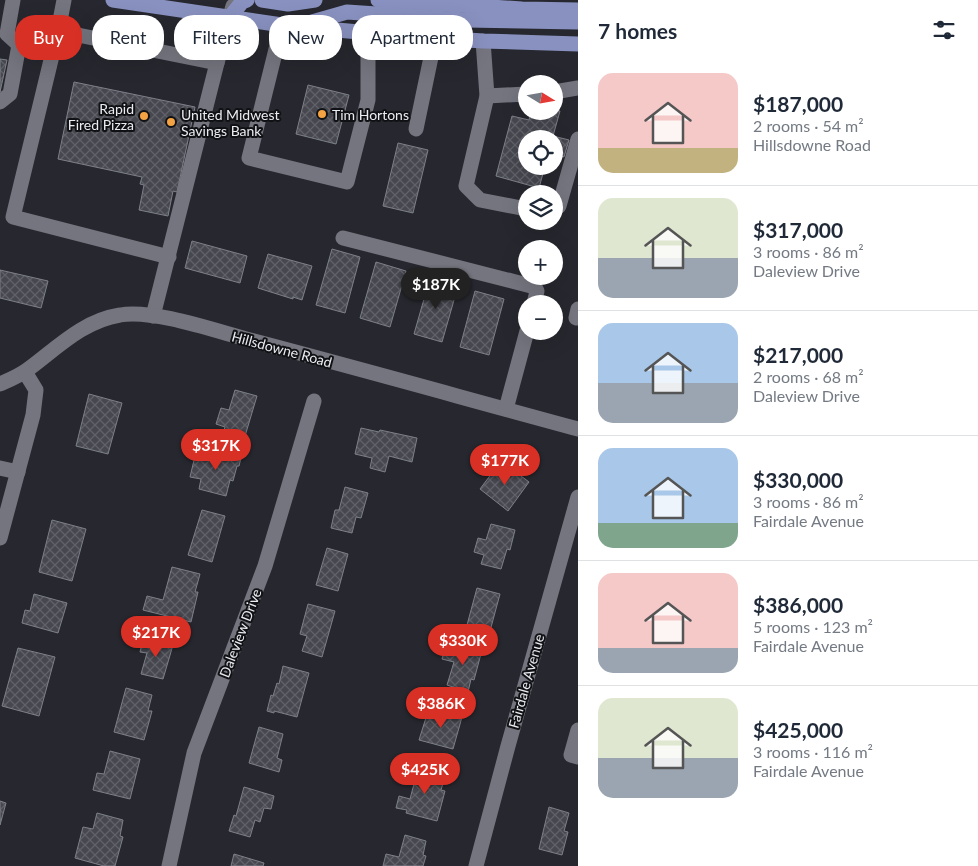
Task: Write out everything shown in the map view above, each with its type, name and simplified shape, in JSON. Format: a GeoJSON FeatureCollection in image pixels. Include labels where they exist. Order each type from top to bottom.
{"type":"FeatureCollection","features":[{"type":"Feature","properties":{"kind":"main road"},"geometry":{"type":"LineString","coordinates":[[113,0],[151,3],[219,15]]}},
{"type":"Feature","properties":{"kind":"main road"},"geometry":{"type":"LineString","coordinates":[[232,15],[242,2],[247,0]]}},
{"type":"Feature","properties":{"kind":"main road"},"geometry":{"type":"LineString","coordinates":[[262,0],[288,4],[315,0]]}},
{"type":"Feature","properties":{"kind":"main road"},"geometry":{"type":"LineString","coordinates":[[378,0],[522,9],[578,10]]}},
{"type":"Feature","properties":{"kind":"main road"},"geometry":{"type":"LineString","coordinates":[[335,15],[347,12],[466,20],[578,22]]}},
{"type":"Feature","properties":{"kind":"main road"},"geometry":{"type":"LineString","coordinates":[[473,40],[578,44]]}},
{"type":"Feature","properties":{"kind":"street"},"geometry":{"type":"LineString","coordinates":[[0,102],[10,94],[19,45],[3,33],[13,0]]}},
{"type":"Feature","properties":{"kind":"street"},"geometry":{"type":"LineString","coordinates":[[61,15],[64,0]]}},
{"type":"Feature","properties":{"kind":"street"},"geometry":{"type":"LineString","coordinates":[[230,15],[234,0]]}},
{"type":"Feature","properties":{"kind":"street"},"geometry":{"type":"LineString","coordinates":[[82,36],[217,63]]}},
{"type":"Feature","properties":{"kind":"street"},"geometry":{"type":"LineString","coordinates":[[483,41],[487,96],[466,186],[480,200],[518,207]]}},
{"type":"Feature","properties":{"kind":"street"},"geometry":{"type":"LineString","coordinates":[[51,60],[13,217],[169,257]]}},
{"type":"Feature","properties":{"kind":"street"},"geometry":{"type":"LineString","coordinates":[[153,316],[218,60]]}},
{"type":"Feature","properties":{"kind":"street"},"geometry":{"type":"LineString","coordinates":[[279,60],[249,158],[347,182],[368,100],[368,60]]}},
{"type":"Feature","properties":{"kind":"street"},"geometry":{"type":"LineString","coordinates":[[416,129],[430,60]]}},
{"type":"Feature","properties":{"kind":"street"},"geometry":{"type":"LineString","coordinates":[[563,90],[578,88]]}},
{"type":"Feature","properties":{"kind":"street"},"geometry":{"type":"LineString","coordinates":[[487,96],[518,94]]}},
{"type":"Feature","properties":{"kind":"street"},"geometry":{"type":"LineString","coordinates":[[563,192],[578,139]]}},
{"type":"Feature","properties":{"kind":"street"},"geometry":{"type":"LineString","coordinates":[[343,238],[534,287],[537,291],[536,295]]}},
{"type":"Feature","properties":{"kind":"street"},"geometry":{"type":"LineString","coordinates":[[578,309],[576,318],[578,318]]}},
{"type":"Feature","properties":{"kind":"street","name":"Hillsdowne Road"},"geometry":{"type":"LineString","coordinates":[[0,384],[25,372],[65,339],[92,324],[119,315],[136,314],[153,316],[322,359],[578,429]]}},
{"type":"Feature","properties":{"kind":"street"},"geometry":{"type":"LineString","coordinates":[[506,409],[525,340]]}},
{"type":"Feature","properties":{"kind":"street"},"geometry":{"type":"LineString","coordinates":[[0,538],[34,415],[36,390],[25,372]]}},
{"type":"Feature","properties":{"kind":"street","name":"Daleview Drive"},"geometry":{"type":"LineString","coordinates":[[169,866],[194,753],[265,566],[314,401]]}},
{"type":"Feature","properties":{"kind":"street"},"geometry":{"type":"LineString","coordinates":[[0,468],[18,472]]}},
{"type":"Feature","properties":{"kind":"street","name":"Fairdale Avenue"},"geometry":{"type":"LineString","coordinates":[[476,866],[578,497]]}},
{"type":"Feature","properties":{"kind":"street"},"geometry":{"type":"LineString","coordinates":[[578,730],[571,755],[578,757]]}},
{"type":"Feature","properties":{"kind":"building"},"geometry":{"type":"Polygon","coordinates":[[[0,59],[7,60],[0,92],[0,59]]]}},
{"type":"Feature","properties":{"kind":"building"},"geometry":{"type":"Polygon","coordinates":[[[74,82],[195,107],[177,192],[173,191],[168,216],[139,210],[144,185],[140,184],[142,177],[58,159],[74,82]]]}},
{"type":"Feature","properties":{"kind":"building","name":"Tim Hortons"},"geometry":{"type":"Polygon","coordinates":[[[308,85],[349,95],[336,144],[296,134],[308,85]]]}},
{"type":"Feature","properties":{"kind":"building"},"geometry":{"type":"Polygon","coordinates":[[[512,116],[518,117],[518,120],[557,120],[555,130],[518,130],[518,175],[543,175],[540,185],[528,185],[496,176],[512,116]]]}},
{"type":"Feature","properties":{"kind":"building"},"geometry":{"type":"Polygon","coordinates":[[[563,138],[569,140],[563,157],[563,138]]]}},
{"type":"Feature","properties":{"kind":"building"},"geometry":{"type":"Polygon","coordinates":[[[398,143],[428,150],[413,213],[383,206],[398,143]]]}},
{"type":"Feature","properties":{"kind":"building"},"geometry":{"type":"Polygon","coordinates":[[[192,241],[247,256],[240,283],[185,268],[192,241]]]}},
{"type":"Feature","properties":{"kind":"building"},"geometry":{"type":"Polygon","coordinates":[[[332,249],[360,257],[345,313],[316,305],[332,249]]]}},
{"type":"Feature","properties":{"kind":"building"},"geometry":{"type":"Polygon","coordinates":[[[268,254],[312,266],[302,300],[258,288],[268,254]]]}},
{"type":"Feature","properties":{"kind":"building"},"geometry":{"type":"Polygon","coordinates":[[[376,262],[406,271],[390,327],[360,318],[376,262]]]}},
{"type":"Feature","properties":{"kind":"building"},"geometry":{"type":"Polygon","coordinates":[[[0,270],[48,281],[41,308],[0,298],[0,270]]]}},
{"type":"Feature","properties":{"kind":"building"},"geometry":{"type":"Polygon","coordinates":[[[430,278],[458,286],[442,342],[414,334],[430,278]]]}},
{"type":"Feature","properties":{"kind":"building"},"geometry":{"type":"Polygon","coordinates":[[[475,291],[504,299],[489,355],[460,347],[475,291]]]}},
{"type":"Feature","properties":{"kind":"building"},"geometry":{"type":"Polygon","coordinates":[[[235,390],[257,396],[245,436],[224,430],[225,427],[216,424],[221,408],[229,410],[235,390]]]}},
{"type":"Feature","properties":{"kind":"building"},"geometry":{"type":"Polygon","coordinates":[[[89,394],[122,403],[108,454],[76,446],[89,394]]]}},
{"type":"Feature","properties":{"kind":"building"},"geometry":{"type":"Polygon","coordinates":[[[361,428],[417,438],[412,462],[389,456],[385,472],[370,468],[372,458],[355,454],[361,428]]]}},
{"type":"Feature","properties":{"kind":"building"},"geometry":{"type":"Polygon","coordinates":[[[217,448],[242,454],[233,481],[230,480],[226,496],[199,489],[201,479],[190,477],[195,456],[202,458],[203,454],[215,457],[217,448]]]}},
{"type":"Feature","properties":{"kind":"building"},"geometry":{"type":"Polygon","coordinates":[[[501,461],[529,482],[508,511],[480,489],[501,461]]]}},
{"type":"Feature","properties":{"kind":"building"},"geometry":{"type":"Polygon","coordinates":[[[345,487],[368,493],[361,518],[356,517],[352,533],[331,528],[335,510],[339,510],[345,487]]]}},
{"type":"Feature","properties":{"kind":"building"},"geometry":{"type":"Polygon","coordinates":[[[202,510],[225,516],[212,562],[188,555],[202,510]]]}},
{"type":"Feature","properties":{"kind":"building"},"geometry":{"type":"Polygon","coordinates":[[[52,520],[86,529],[72,581],[39,572],[52,520]]]}},
{"type":"Feature","properties":{"kind":"building"},"geometry":{"type":"Polygon","coordinates":[[[491,524],[515,530],[510,550],[507,549],[501,569],[481,564],[484,555],[474,552],[478,538],[486,540],[491,524]]]}},
{"type":"Feature","properties":{"kind":"building"},"geometry":{"type":"Polygon","coordinates":[[[327,548],[348,554],[338,591],[316,585],[327,548]]]}},
{"type":"Feature","properties":{"kind":"building"},"geometry":{"type":"Polygon","coordinates":[[[172,567],[200,574],[195,592],[198,592],[191,622],[143,610],[147,596],[163,600],[172,567]]]}},
{"type":"Feature","properties":{"kind":"building"},"geometry":{"type":"Polygon","coordinates":[[[477,588],[500,594],[490,631],[467,625],[477,588]]]}},
{"type":"Feature","properties":{"kind":"building"},"geometry":{"type":"Polygon","coordinates":[[[34,594],[67,603],[58,633],[22,623],[25,610],[30,611],[34,594]]]}},
{"type":"Feature","properties":{"kind":"building"},"geometry":{"type":"Polygon","coordinates":[[[308,604],[335,611],[322,657],[302,651],[307,636],[300,634],[308,604]]]}},
{"type":"Feature","properties":{"kind":"building"},"geometry":{"type":"Polygon","coordinates":[[[143,638],[173,645],[163,679],[141,674],[147,653],[140,652],[143,638]]]}},
{"type":"Feature","properties":{"kind":"building"},"geometry":{"type":"Polygon","coordinates":[[[459,644],[482,650],[474,680],[471,679],[468,692],[447,685],[454,662],[442,659],[445,647],[457,650],[459,644]]]}},
{"type":"Feature","properties":{"kind":"building"},"geometry":{"type":"Polygon","coordinates":[[[18,648],[55,657],[39,716],[2,706],[18,648]]]}},
{"type":"Feature","properties":{"kind":"building"},"geometry":{"type":"Polygon","coordinates":[[[283,666],[309,673],[297,717],[267,711],[271,695],[273,696],[277,683],[279,684],[283,666]]]}},
{"type":"Feature","properties":{"kind":"building"},"geometry":{"type":"Polygon","coordinates":[[[126,688],[152,695],[148,711],[152,711],[144,740],[114,732],[126,688]]]}},
{"type":"Feature","properties":{"kind":"building"},"geometry":{"type":"Polygon","coordinates":[[[429,708],[462,717],[453,749],[419,740],[429,708]]]}},
{"type":"Feature","properties":{"kind":"building"},"geometry":{"type":"Polygon","coordinates":[[[259,727],[283,734],[277,758],[282,760],[279,772],[249,763],[259,727]]]}},
{"type":"Feature","properties":{"kind":"building"},"geometry":{"type":"Polygon","coordinates":[[[110,751],[140,759],[130,799],[93,790],[97,773],[104,774],[110,751]]]}},
{"type":"Feature","properties":{"kind":"building"},"geometry":{"type":"Polygon","coordinates":[[[419,765],[446,773],[441,790],[445,791],[437,821],[406,813],[407,810],[396,808],[399,796],[410,799],[419,765]]]}},
{"type":"Feature","properties":{"kind":"building"},"geometry":{"type":"Polygon","coordinates":[[[244,787],[274,796],[271,809],[264,808],[260,822],[255,820],[250,837],[229,831],[234,815],[236,816],[244,787]]]}},
{"type":"Feature","properties":{"kind":"building"},"geometry":{"type":"Polygon","coordinates":[[[0,801],[6,803],[0,825],[0,801]]]}},
{"type":"Feature","properties":{"kind":"building"},"geometry":{"type":"Polygon","coordinates":[[[549,807],[569,813],[564,831],[568,832],[562,855],[539,849],[549,807]]]}},
{"type":"Feature","properties":{"kind":"building"},"geometry":{"type":"Polygon","coordinates":[[[97,813],[123,820],[120,836],[123,837],[115,866],[104,866],[75,858],[83,827],[93,829],[97,813]]]}},
{"type":"Feature","properties":{"kind":"building"},"geometry":{"type":"Polygon","coordinates":[[[405,835],[426,841],[423,855],[426,856],[423,866],[383,866],[386,854],[399,857],[405,835]]]}},
{"type":"Feature","properties":{"kind":"building"},"geometry":{"type":"Polygon","coordinates":[[[234,854],[264,863],[263,866],[231,866],[234,854]]]}},
{"type":"Feature","properties":{"kind":"place","name":"Tim Hortons"},"geometry":{"type":"Point","coordinates":[322,114]}},
{"type":"Feature","properties":{"kind":"place","name":"Rapid Fired Pizza"},"geometry":{"type":"Point","coordinates":[144,116]}},
{"type":"Feature","properties":{"kind":"place","name":"United Midwest Savings Bank"},"geometry":{"type":"Point","coordinates":[171,122]}}]}
